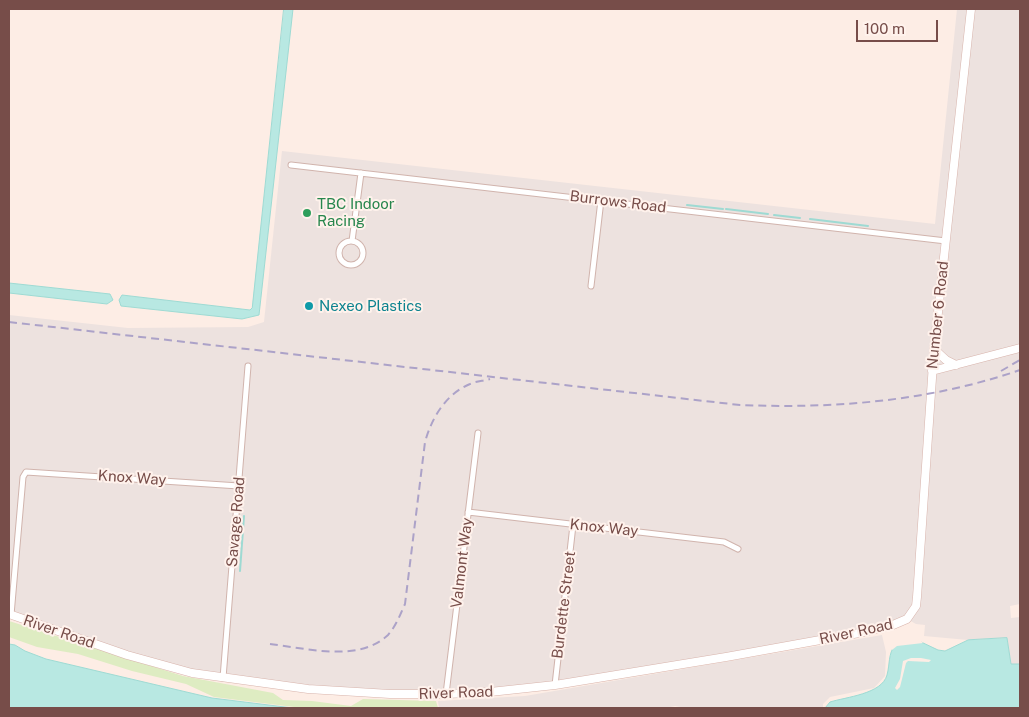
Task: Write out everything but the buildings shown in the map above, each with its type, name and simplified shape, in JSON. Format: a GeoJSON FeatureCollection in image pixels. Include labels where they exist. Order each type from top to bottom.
{"type":"FeatureCollection","features":[{"type":"Feature","properties":{"kind":"street","name":"Number 6 Road"},"geometry":{"type":"LineString","coordinates":[[907,619],[912,613],[917,598],[934,349],[971,9]]}},
{"type":"Feature","properties":{"kind":"street","name":"Burrows Road"},"geometry":{"type":"LineString","coordinates":[[291,165],[946,241]]}},
{"type":"Feature","properties":{"kind":"street"},"geometry":{"type":"LineString","coordinates":[[352,241],[361,173]]}},
{"type":"Feature","properties":{"kind":"street"},"geometry":{"type":"LineString","coordinates":[[591,286],[601,200]]}},
{"type":"Feature","properties":{"kind":"street"},"geometry":{"type":"LineString","coordinates":[[352,241],[360,245],[363,252],[358,263],[350,265],[343,262],[339,252],[345,242],[352,241]]}},
{"type":"Feature","properties":{"kind":"street"},"geometry":{"type":"LineString","coordinates":[[932,371],[1020,348]]}},
{"type":"Feature","properties":{"kind":"street"},"geometry":{"type":"LineString","coordinates":[[934,349],[946,360],[956,365]]}},
{"type":"Feature","properties":{"kind":"street","name":"Savage Road"},"geometry":{"type":"LineString","coordinates":[[223,678],[248,366]]}},
{"type":"Feature","properties":{"kind":"street","name":"Valmont Way"},"geometry":{"type":"LineString","coordinates":[[446,694],[478,433]]}},
{"type":"Feature","properties":{"kind":"street","name":"Knox Way"},"geometry":{"type":"LineString","coordinates":[[10,614],[23,477],[26,472],[239,486]]}},
{"type":"Feature","properties":{"kind":"street","name":"Knox Way"},"geometry":{"type":"LineString","coordinates":[[468,512],[724,542],[738,549]]}},
{"type":"Feature","properties":{"kind":"street","name":"Burdette Street"},"geometry":{"type":"LineString","coordinates":[[555,685],[573,525]]}},
{"type":"Feature","properties":{"kind":"street","name":"River Road"},"geometry":{"type":"LineString","coordinates":[[10,614],[166,667],[223,678],[308,689],[390,694],[490,692],[555,685],[824,640],[893,625],[907,619]]}},
{"type":"Feature","properties":{"kind":"shaded area"},"geometry":{"type":"Polygon","coordinates":[[[957,9],[1020,9],[1020,604],[1010,606],[1011,618],[1020,617],[1020,678],[1011,664],[1007,638],[968,640],[924,636],[925,625],[916,624],[907,619],[859,633],[490,692],[308,689],[192,673],[9,614],[9,315],[128,328],[248,327],[264,322],[282,151],[935,224],[957,9]]]}},
{"type":"Feature","properties":{"kind":"shaded area"},"geometry":{"type":"Polygon","coordinates":[[[882,635],[886,652],[885,676],[874,688],[830,697],[823,704],[823,708],[686,708],[675,706],[666,708],[439,708],[438,701],[525,696],[882,635]]]}},
{"type":"Feature","properties":{"kind":"green space"},"geometry":{"type":"Polygon","coordinates":[[[9,621],[183,676],[273,693],[283,700],[312,701],[351,706],[363,699],[436,701],[438,708],[302,708],[214,697],[186,684],[132,671],[78,654],[37,647],[9,637],[9,621]]]}},
{"type":"Feature","properties":{"kind":"water"},"geometry":{"type":"Polygon","coordinates":[[[284,9],[293,9],[259,315],[242,319],[121,306],[119,300],[122,295],[250,310],[252,308],[284,9]]]}},
{"type":"Feature","properties":{"kind":"water"},"geometry":{"type":"Polygon","coordinates":[[[9,283],[110,294],[113,300],[107,304],[9,293],[9,283]]]}},
{"type":"Feature","properties":{"kind":"water"},"geometry":{"type":"Polygon","coordinates":[[[1007,638],[1011,664],[1020,664],[1020,708],[825,708],[830,702],[863,694],[878,687],[887,675],[890,656],[895,645],[919,641],[938,650],[945,651],[968,640],[1007,638]]]}},
{"type":"Feature","properties":{"kind":"water"},"geometry":{"type":"Polygon","coordinates":[[[9,644],[46,659],[212,698],[293,708],[9,708],[9,644]]]}},
{"type":"Feature","properties":{"kind":"pier"},"geometry":{"type":"Polygon","coordinates":[[[919,639],[923,643],[897,646],[892,650],[891,647],[898,642],[919,639]]]}},
{"type":"Feature","properties":{"kind":"pier"},"geometry":{"type":"Polygon","coordinates":[[[911,658],[931,660],[929,662],[908,661],[900,687],[897,690],[895,688],[900,679],[903,661],[911,658]]]}},
{"type":"Feature","properties":{"kind":"waterway"},"geometry":{"type":"LineString","coordinates":[[687,205],[723,209]]}},
{"type":"Feature","properties":{"kind":"waterway"},"geometry":{"type":"LineString","coordinates":[[726,209],[768,214]]}},
{"type":"Feature","properties":{"kind":"waterway"},"geometry":{"type":"LineString","coordinates":[[774,215],[800,218]]}},
{"type":"Feature","properties":{"kind":"waterway"},"geometry":{"type":"LineString","coordinates":[[810,219],[868,226]]}},
{"type":"Feature","properties":{"kind":"waterway"},"geometry":{"type":"LineString","coordinates":[[240,571],[244,516]]}},
{"type":"Feature","properties":{"kind":"railway"},"geometry":{"type":"LineString","coordinates":[[9,322],[740,405],[811,406],[882,401],[952,389],[1020,370]]}},
{"type":"Feature","properties":{"kind":"railway"},"geometry":{"type":"LineString","coordinates":[[1001,371],[1020,360]]}},
{"type":"Feature","properties":{"kind":"railway"},"geometry":{"type":"LineString","coordinates":[[270,644],[315,650],[347,651],[362,649],[376,644],[388,635],[396,624],[405,604],[425,442],[428,433],[436,415],[447,400],[461,388],[472,383],[490,379]]}},
{"type":"Feature","properties":{"kind":"place","name":"TBC Indoor Racing"},"geometry":{"type":"Point","coordinates":[307,213]}},
{"type":"Feature","properties":{"kind":"place","name":"Nexeo Plastics"},"geometry":{"type":"Point","coordinates":[309,306]}}]}
